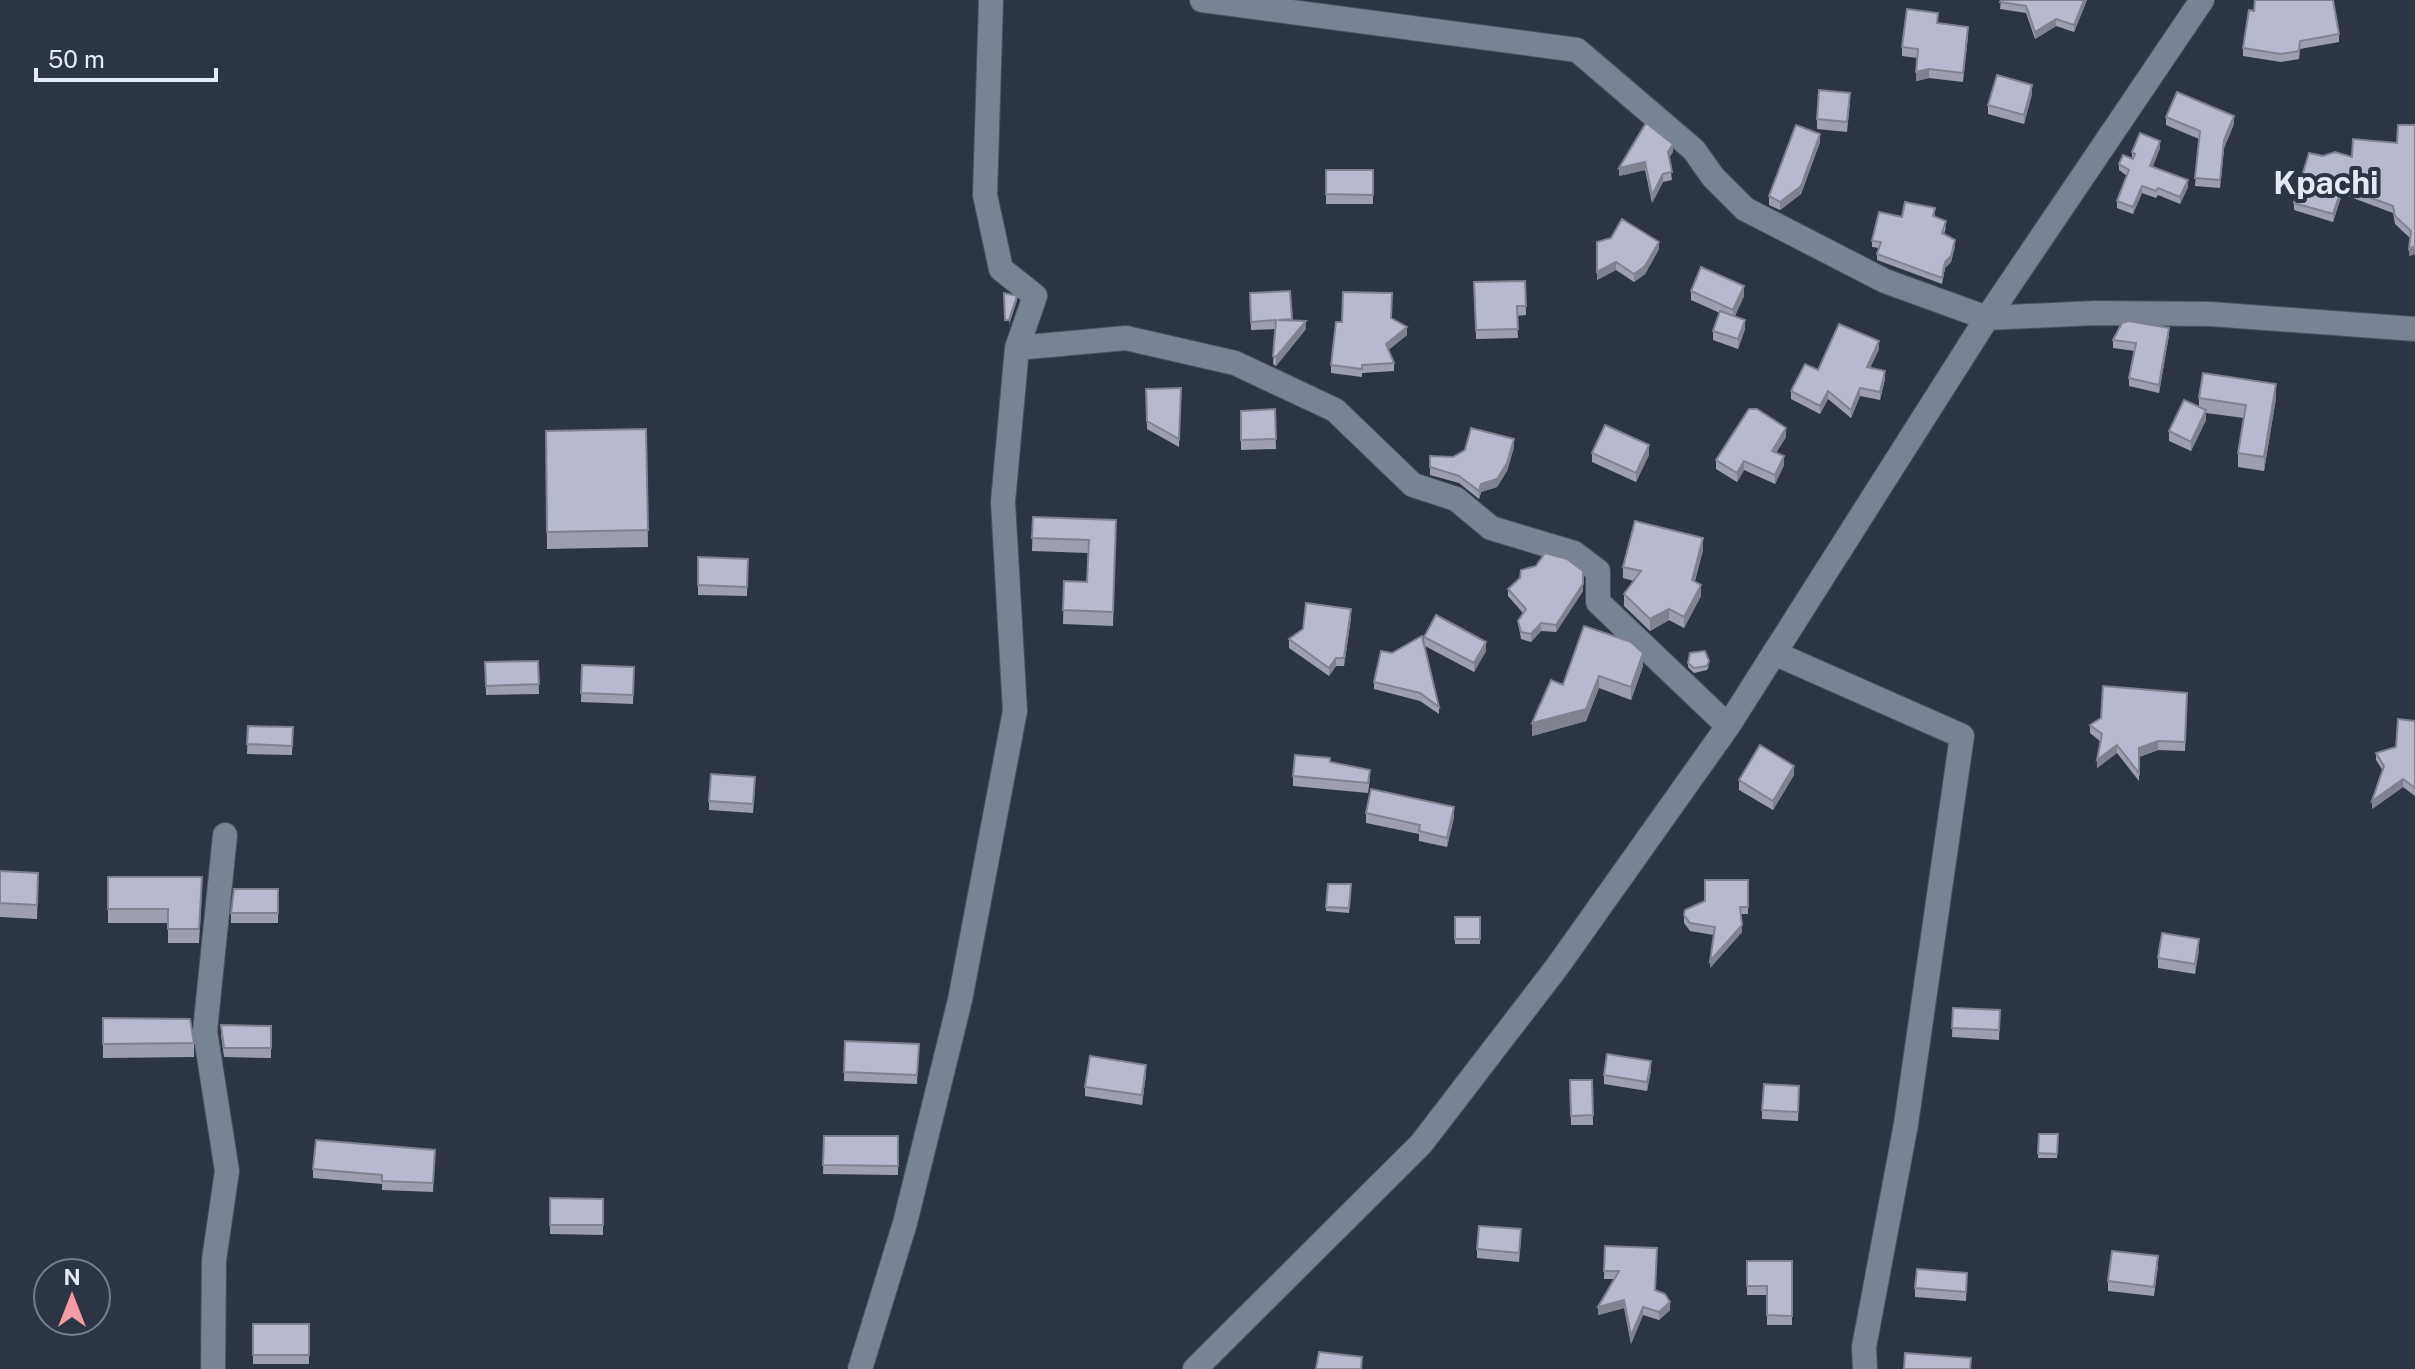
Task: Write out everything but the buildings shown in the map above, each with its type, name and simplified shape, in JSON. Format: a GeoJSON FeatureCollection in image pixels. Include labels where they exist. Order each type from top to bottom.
{"type":"FeatureCollection","features":[{"type":"Feature","properties":{"kind":"street"},"geometry":{"type":"LineString","coordinates":[[860,1369],[905,1223],[960,1000],[1015,711],[1003,502],[1017,348],[1035,296],[1001,269],[985,195],[987,14],[991,0]]}},
{"type":"Feature","properties":{"kind":"street"},"geometry":{"type":"LineString","coordinates":[[1202,0],[1577,50],[1694,150],[1713,177],[1745,209],[1885,281],[1987,318],[2095,313],[2210,314],[2415,329]]}},
{"type":"Feature","properties":{"kind":"street"},"geometry":{"type":"LineString","coordinates":[[1195,1369],[1421,1144],[1557,967],[1728,726],[1987,318],[2202,0]]}},
{"type":"Feature","properties":{"kind":"street"},"geometry":{"type":"LineString","coordinates":[[1017,348],[1126,338],[1235,363],[1335,410],[1413,485],[1456,499],[1491,528],[1574,553],[1598,571],[1598,602],[1728,726]]}},
{"type":"Feature","properties":{"kind":"street"},"geometry":{"type":"LineString","coordinates":[[1774,653],[1962,736],[1906,1124],[1864,1347],[1865,1369]]}},
{"type":"Feature","properties":{"kind":"street"},"geometry":{"type":"LineString","coordinates":[[213,1369],[214,1260],[227,1171],[205,1031],[225,835]]}},
{"type":"Feature","properties":{"kind":"district","name":"Kpachi"},"geometry":{"type":"Point","coordinates":[2326,183]}}]}
